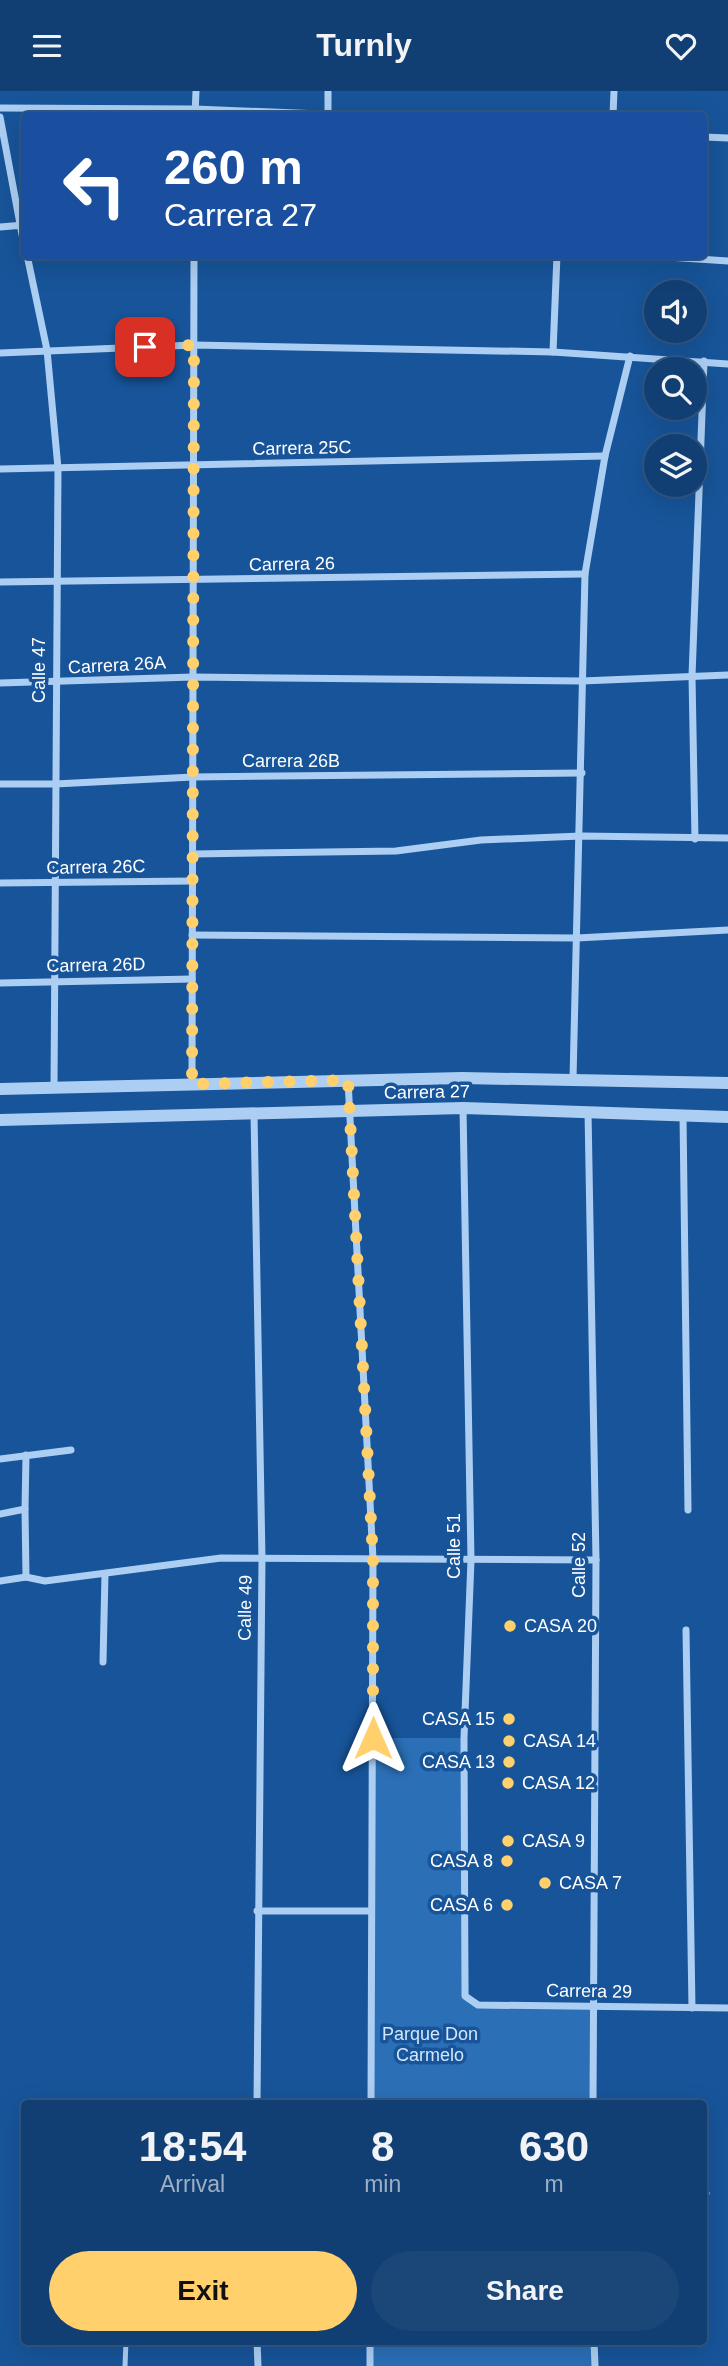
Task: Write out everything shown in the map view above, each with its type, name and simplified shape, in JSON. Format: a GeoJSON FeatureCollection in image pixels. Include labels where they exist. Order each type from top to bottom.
{"type":"FeatureCollection","features":[{"type":"Feature","properties":{"kind":"street"},"geometry":{"type":"LineString","coordinates":[[0,108],[195,112],[196,91]]}},
{"type":"Feature","properties":{"kind":"street"},"geometry":{"type":"LineString","coordinates":[[328,91],[328,112]]}},
{"type":"Feature","properties":{"kind":"street"},"geometry":{"type":"LineString","coordinates":[[613,112],[614,91]]}},
{"type":"Feature","properties":{"kind":"street"},"geometry":{"type":"LineString","coordinates":[[0,117],[21,220]]}},
{"type":"Feature","properties":{"kind":"street"},"geometry":{"type":"LineString","coordinates":[[707,137],[728,138]]}},
{"type":"Feature","properties":{"kind":"street"},"geometry":{"type":"LineString","coordinates":[[0,227],[21,225]]}},
{"type":"Feature","properties":{"kind":"street","name":"Calle 47"},"geometry":{"type":"LineString","coordinates":[[28,259],[47,350],[58,468],[55,580],[54,1087]]}},
{"type":"Feature","properties":{"kind":"street"},"geometry":{"type":"LineString","coordinates":[[192,1084],[194,259]]}},
{"type":"Feature","properties":{"kind":"street"},"geometry":{"type":"LineString","coordinates":[[553,352],[557,259]]}},
{"type":"Feature","properties":{"kind":"street"},"geometry":{"type":"LineString","coordinates":[[698,259],[728,261]]}},
{"type":"Feature","properties":{"kind":"street"},"geometry":{"type":"LineString","coordinates":[[0,353],[194,345],[553,352],[644,357]]}},
{"type":"Feature","properties":{"kind":"street"},"geometry":{"type":"LineString","coordinates":[[573,1079],[581,836],[585,574],[605,456],[629,356]]}},
{"type":"Feature","properties":{"kind":"street"},"geometry":{"type":"LineString","coordinates":[[707,361],[728,364]]}},
{"type":"Feature","properties":{"kind":"street"},"geometry":{"type":"LineString","coordinates":[[695,839],[692,676],[702,420]]}},
{"type":"Feature","properties":{"kind":"street","name":"Carrera 25C"},"geometry":{"type":"LineString","coordinates":[[0,469],[605,456]]}},
{"type":"Feature","properties":{"kind":"street","name":"Carrera 26"},"geometry":{"type":"LineString","coordinates":[[0,582],[585,574]]}},
{"type":"Feature","properties":{"kind":"street","name":"Carrera 26A"},"geometry":{"type":"LineString","coordinates":[[0,683],[193,677],[582,681],[728,675]]}},
{"type":"Feature","properties":{"kind":"street","name":"Carrera 26B"},"geometry":{"type":"LineString","coordinates":[[0,784],[55,784],[193,776],[582,773]]}},
{"type":"Feature","properties":{"kind":"street"},"geometry":{"type":"LineString","coordinates":[[193,854],[396,851],[481,840],[581,836],[728,838]]}},
{"type":"Feature","properties":{"kind":"street","name":"Carrera 26C"},"geometry":{"type":"LineString","coordinates":[[0,883],[193,881]]}},
{"type":"Feature","properties":{"kind":"street"},"geometry":{"type":"LineString","coordinates":[[192,935],[577,937],[728,930]]}},
{"type":"Feature","properties":{"kind":"street","name":"Carrera 26D"},"geometry":{"type":"LineString","coordinates":[[0,982],[192,979]]}},
{"type":"Feature","properties":{"kind":"street","name":"Carrera 27"},"geometry":{"type":"LineString","coordinates":[[0,1089],[348,1080],[573,1079],[728,1083]]}},
{"type":"Feature","properties":{"kind":"street"},"geometry":{"type":"LineString","coordinates":[[348,1080],[373,1559],[371,2100]]}},
{"type":"Feature","properties":{"kind":"street","name":"Carrera 27"},"geometry":{"type":"LineString","coordinates":[[0,1120],[463,1108],[728,1117]]}},
{"type":"Feature","properties":{"kind":"street","name":"Calle 51"},"geometry":{"type":"LineString","coordinates":[[463,1108],[471,1560],[464,1738],[465,1983]]}},
{"type":"Feature","properties":{"kind":"street","name":"Calle 52"},"geometry":{"type":"LineString","coordinates":[[588,1111],[596,1560],[593,2100]]}},
{"type":"Feature","properties":{"kind":"street","name":"Calle 49"},"geometry":{"type":"LineString","coordinates":[[254,1114],[262,1559],[257,2100]]}},
{"type":"Feature","properties":{"kind":"street"},"geometry":{"type":"LineString","coordinates":[[683,1115],[688,1510]]}},
{"type":"Feature","properties":{"kind":"street"},"geometry":{"type":"LineString","coordinates":[[0,1459],[71,1450]]}},
{"type":"Feature","properties":{"kind":"street"},"geometry":{"type":"LineString","coordinates":[[26,1455],[26,1577]]}},
{"type":"Feature","properties":{"kind":"street"},"geometry":{"type":"LineString","coordinates":[[0,1514],[25,1509]]}},
{"type":"Feature","properties":{"kind":"street"},"geometry":{"type":"LineString","coordinates":[[0,1581],[26,1577],[45,1581],[221,1558],[596,1560]]}},
{"type":"Feature","properties":{"kind":"street"},"geometry":{"type":"LineString","coordinates":[[103,1662],[105,1574]]}},
{"type":"Feature","properties":{"kind":"street"},"geometry":{"type":"LineString","coordinates":[[686,1630],[692,2008]]}},
{"type":"Feature","properties":{"kind":"street"},"geometry":{"type":"LineString","coordinates":[[257,1911],[371,1911]]}},
{"type":"Feature","properties":{"kind":"street","name":"Carrera 29"},"geometry":{"type":"LineString","coordinates":[[465,1983],[465,1996],[478,2005],[728,2008]]}},
{"type":"Feature","properties":{"kind":"street"},"geometry":{"type":"LineString","coordinates":[[257,2345],[258,2366]]}},
{"type":"Feature","properties":{"kind":"street"},"geometry":{"type":"LineString","coordinates":[[370,2345],[370,2366]]}},
{"type":"Feature","properties":{"kind":"street"},"geometry":{"type":"LineString","coordinates":[[594,2345],[595,2366]]}},
{"type":"Feature","properties":{"kind":"lane"},"geometry":{"type":"LineString","coordinates":[[125,2366],[126,2345]]}},
{"type":"Feature","properties":{"kind":"green space","name":"Parque Don Carmelo"},"geometry":{"type":"Polygon","coordinates":[[[373,1738],[464,1738],[469,2001],[593,2008],[593,2100],[371,2100],[373,1738]]]}},
{"type":"Feature","properties":{"kind":"green space"},"geometry":{"type":"Polygon","coordinates":[[[370,2345],[594,2345],[595,2366],[370,2366],[370,2345]]]}},
{"type":"Feature","properties":{"kind":"place","name":"CASA 20"},"geometry":{"type":"Point","coordinates":[510,1626]}},
{"type":"Feature","properties":{"kind":"place","name":"CASA 15"},"geometry":{"type":"Point","coordinates":[509,1719]}},
{"type":"Feature","properties":{"kind":"place","name":"CASA 14"},"geometry":{"type":"Point","coordinates":[509,1741]}},
{"type":"Feature","properties":{"kind":"place","name":"CASA 13"},"geometry":{"type":"Point","coordinates":[509,1762]}},
{"type":"Feature","properties":{"kind":"place","name":"CASA 12"},"geometry":{"type":"Point","coordinates":[508,1783]}},
{"type":"Feature","properties":{"kind":"place","name":"CASA 9"},"geometry":{"type":"Point","coordinates":[508,1841]}},
{"type":"Feature","properties":{"kind":"place","name":"CASA 8"},"geometry":{"type":"Point","coordinates":[507,1861]}},
{"type":"Feature","properties":{"kind":"place","name":"CASA 7"},"geometry":{"type":"Point","coordinates":[545,1883]}},
{"type":"Feature","properties":{"kind":"place","name":"CASA 6"},"geometry":{"type":"Point","coordinates":[507,1905]}},
{"type":"Feature","properties":{"kind":"route"},"geometry":{"type":"LineString","coordinates":[[145,347],[194,345],[192,1084],[348,1080],[373,1559],[373,1738]]}}]}
